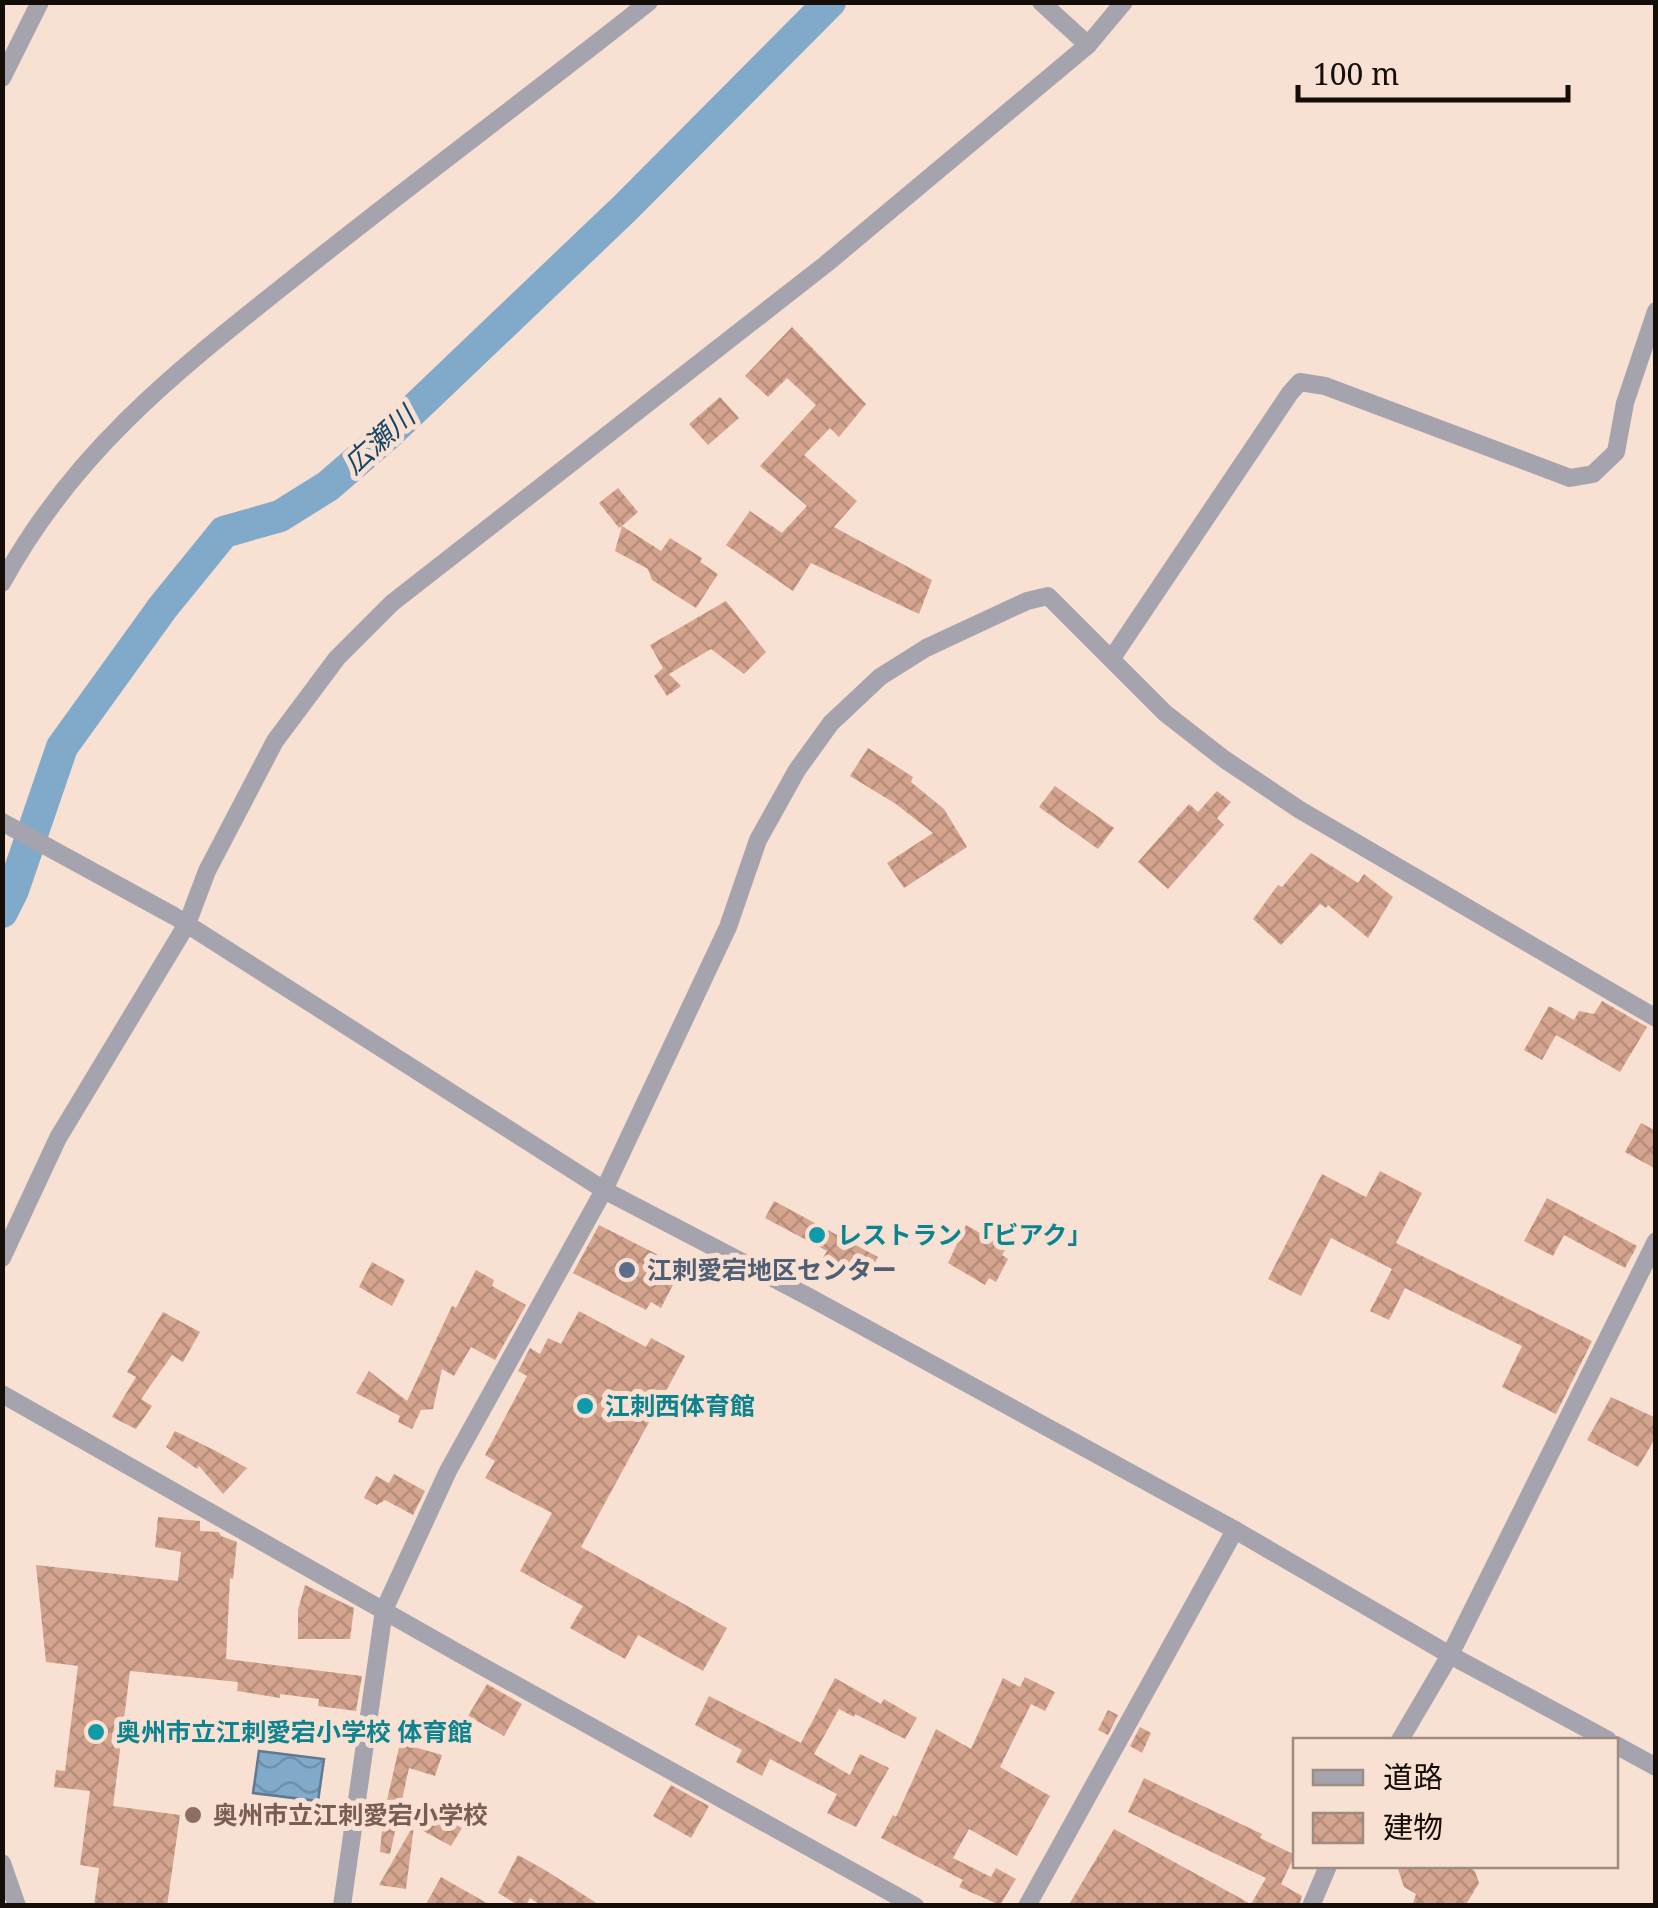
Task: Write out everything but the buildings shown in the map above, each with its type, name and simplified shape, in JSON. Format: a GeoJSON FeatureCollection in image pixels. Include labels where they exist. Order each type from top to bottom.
{"type":"FeatureCollection","features":[{"type":"Feature","properties":{"kind":"street"},"geometry":{"type":"LineString","coordinates":[[2,78],[40,2]]}},
{"type":"Feature","properties":{"kind":"street"},"geometry":{"type":"LineString","coordinates":[[2,583],[28,535],[72,476],[178,371],[370,216],[649,2]]}},
{"type":"Feature","properties":{"kind":"street"},"geometry":{"type":"LineString","coordinates":[[1041,2],[1088,45]]}},
{"type":"Feature","properties":{"kind":"street"},"geometry":{"type":"LineString","coordinates":[[2,1258],[58,1138],[181,920],[275,742],[336,658],[392,602],[826,264],[1088,45],[1124,2]]}},
{"type":"Feature","properties":{"kind":"street"},"geometry":{"type":"LineString","coordinates":[[1112,658],[1300,382],[1325,386],[1570,478],[1593,474],[1616,452],[1625,403],[1656,311]]}},
{"type":"Feature","properties":{"kind":"street"},"geometry":{"type":"LineString","coordinates":[[342,1906],[384,1610],[448,1471],[604,1190],[728,927],[758,840],[797,770],[831,723],[880,677],[916,653],[1028,601],[1048,596],[1164,712],[1224,758],[1300,810],[1656,1018]]}},
{"type":"Feature","properties":{"kind":"street"},"geometry":{"type":"LineString","coordinates":[[2,822],[181,920],[604,1190],[1236,1530],[1450,1655],[1604,1738]]}},
{"type":"Feature","properties":{"kind":"street"},"geometry":{"type":"LineString","coordinates":[[1401,1738],[1450,1655],[1656,1241]]}},
{"type":"Feature","properties":{"kind":"street"},"geometry":{"type":"LineString","coordinates":[[2,1394],[915,1906]]}},
{"type":"Feature","properties":{"kind":"street"},"geometry":{"type":"LineString","coordinates":[[1027,1906],[1236,1530]]}},
{"type":"Feature","properties":{"kind":"street"},"geometry":{"type":"LineString","coordinates":[[1618,1746],[1656,1766]]}},
{"type":"Feature","properties":{"kind":"street"},"geometry":{"type":"LineString","coordinates":[[2,1863],[17,1906]]}},
{"type":"Feature","properties":{"kind":"street"},"geometry":{"type":"LineString","coordinates":[[1310,1906],[1327,1868]]}},
{"type":"Feature","properties":{"kind":"water"},"geometry":{"type":"Polygon","coordinates":[[[259,1751],[324,1759],[318,1801],[253,1793],[259,1751]]]}},
{"type":"Feature","properties":{"kind":"waterway","name":"広瀬川"},"geometry":{"type":"LineString","coordinates":[[2,912],[62,747],[163,607],[224,532],[280,516],[328,486],[388,434],[625,208],[830,2]]}},
{"type":"Feature","properties":{"kind":"place","name":"レストラン 「ビアク」"},"geometry":{"type":"Point","coordinates":[817,1235]}},
{"type":"Feature","properties":{"kind":"place","name":"江刺愛宕地区センター"},"geometry":{"type":"Point","coordinates":[627,1270]}},
{"type":"Feature","properties":{"kind":"place","name":"江刺西体育館"},"geometry":{"type":"Point","coordinates":[585,1406]}},
{"type":"Feature","properties":{"kind":"place","name":"奥州市立江刺愛宕小学校 体育館"},"geometry":{"type":"Point","coordinates":[96,1732]}},
{"type":"Feature","properties":{"kind":"place","name":"奥州市立江刺愛宕小学校"},"geometry":{"type":"Point","coordinates":[193,1815]}}]}
